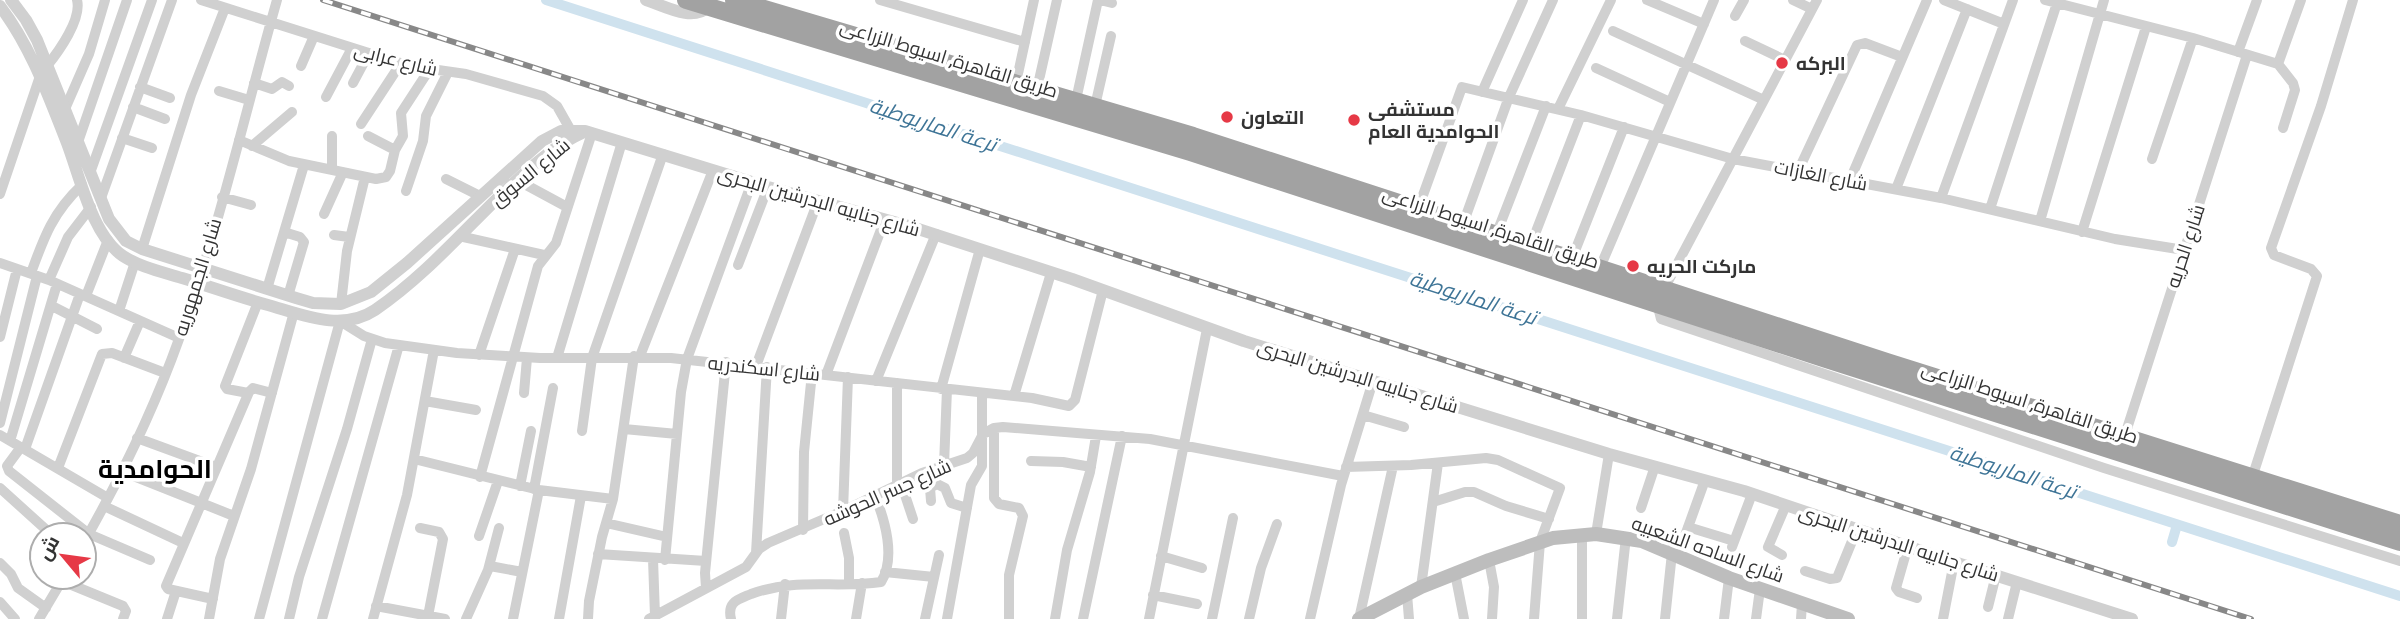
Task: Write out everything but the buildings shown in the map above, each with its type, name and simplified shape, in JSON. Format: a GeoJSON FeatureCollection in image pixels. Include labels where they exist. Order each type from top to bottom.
{"type":"FeatureCollection","features":[{"type":"Feature","properties":{"kind":"highway","name":"طريق القاهرة, اسيوط الزراعى"},"geometry":{"type":"LineString","coordinates":[[686,0],[2400,524]]}},
{"type":"Feature","properties":{"kind":"highway","name":"طريق القاهرة, اسيوط الزراعى"},"geometry":{"type":"LineString","coordinates":[[734,0],[1076,100],[1418,209],[1598,270],[1661,296],[2400,542]]}},
{"type":"Feature","properties":{"kind":"main road","name":"شارع الساحه الشعبيه"},"geometry":{"type":"LineString","coordinates":[[1364,618],[1414,591],[1489,560],[1540,542],[1589,534],[1626,537],[1675,554],[1729,578],[1848,619]]}},
{"type":"Feature","properties":{"kind":"street"},"geometry":{"type":"LineString","coordinates":[[2,0],[0,6],[44,71],[65,109],[90,173],[108,240],[122,255],[135,262],[119,311]]}},
{"type":"Feature","properties":{"kind":"street"},"geometry":{"type":"LineString","coordinates":[[11,0],[32,30],[82,185],[96,202]]}},
{"type":"Feature","properties":{"kind":"street"},"geometry":{"type":"LineString","coordinates":[[0,194],[44,71],[66,39],[78,9],[77,0]]}},
{"type":"Feature","properties":{"kind":"street"},"geometry":{"type":"LineString","coordinates":[[65,109],[89,54],[104,0]]}},
{"type":"Feature","properties":{"kind":"street"},"geometry":{"type":"LineString","coordinates":[[78,142],[127,0]]}},
{"type":"Feature","properties":{"kind":"street"},"geometry":{"type":"LineString","coordinates":[[90,173],[152,0]]}},
{"type":"Feature","properties":{"kind":"street"},"geometry":{"type":"LineString","coordinates":[[173,0],[96,202],[68,237],[53,282],[52,306],[5,438],[58,468],[106,502],[183,543]]}},
{"type":"Feature","properties":{"kind":"street","name":"شارع عرابى"},"geometry":{"type":"LineString","coordinates":[[201,0],[401,63],[429,70],[466,74],[543,96],[557,106],[581,133]]}},
{"type":"Feature","properties":{"kind":"street","name":"شارع الجمهوريه"},"geometry":{"type":"LineString","coordinates":[[95,521],[137,438],[179,338],[239,140],[277,0]]}},
{"type":"Feature","properties":{"kind":"street"},"geometry":{"type":"LineString","coordinates":[[646,0],[691,14],[703,12],[709,7]]}},
{"type":"Feature","properties":{"kind":"street"},"geometry":{"type":"LineString","coordinates":[[880,0],[1025,42]]}},
{"type":"Feature","properties":{"kind":"street"},"geometry":{"type":"LineString","coordinates":[[1016,83],[1034,0]]}},
{"type":"Feature","properties":{"kind":"street"},"geometry":{"type":"LineString","coordinates":[[1037,89],[1056,0]]}},
{"type":"Feature","properties":{"kind":"street"},"geometry":{"type":"LineString","coordinates":[[1482,92],[1523,0]]}},
{"type":"Feature","properties":{"kind":"street"},"geometry":{"type":"LineString","coordinates":[[1463,224],[1509,97],[1553,0]]}},
{"type":"Feature","properties":{"kind":"street"},"geometry":{"type":"LineString","coordinates":[[1558,109],[1611,0]]}},
{"type":"Feature","properties":{"kind":"street"},"geometry":{"type":"LineString","coordinates":[[1647,0],[1704,24]]}},
{"type":"Feature","properties":{"kind":"street"},"geometry":{"type":"LineString","coordinates":[[1598,270],[1714,0]]}},
{"type":"Feature","properties":{"kind":"street"},"geometry":{"type":"LineString","coordinates":[[1735,16],[1744,0]]}},
{"type":"Feature","properties":{"kind":"street"},"geometry":{"type":"LineString","coordinates":[[1793,0],[1814,4],[1661,296],[1660,315],[1664,321],[2104,468],[2400,561]]}},
{"type":"Feature","properties":{"kind":"street"},"geometry":{"type":"LineString","coordinates":[[1850,180],[1927,0]]}},
{"type":"Feature","properties":{"kind":"street"},"geometry":{"type":"LineString","coordinates":[[1944,0],[2004,24]]}},
{"type":"Feature","properties":{"kind":"street"},"geometry":{"type":"LineString","coordinates":[[1941,198],[2013,0]]}},
{"type":"Feature","properties":{"kind":"street"},"geometry":{"type":"LineString","coordinates":[[2045,0],[2193,38],[2278,64],[2293,82],[2295,90],[2283,128]]}},
{"type":"Feature","properties":{"kind":"street"},"geometry":{"type":"LineString","coordinates":[[2040,221],[2104,0]]}},
{"type":"Feature","properties":{"kind":"street","name":"شارع الحريه"},"geometry":{"type":"LineString","coordinates":[[2124,438],[2184,250],[2257,0]]}},
{"type":"Feature","properties":{"kind":"street"},"geometry":{"type":"LineString","coordinates":[[2278,64],[2301,0]]}},
{"type":"Feature","properties":{"kind":"street"},"geometry":{"type":"LineString","coordinates":[[2252,478],[2317,276],[2315,272],[2274,256],[2271,248],[2321,106],[2353,0]]}},
{"type":"Feature","properties":{"kind":"street"},"geometry":{"type":"LineString","coordinates":[[1076,100],[1103,1]]}},
{"type":"Feature","properties":{"kind":"street"},"geometry":{"type":"LineString","coordinates":[[1990,209],[2058,2]]}},
{"type":"Feature","properties":{"kind":"street"},"geometry":{"type":"LineString","coordinates":[[142,249],[191,94],[225,8]]}},
{"type":"Feature","properties":{"kind":"street"},"geometry":{"type":"LineString","coordinates":[[1896,189],[1967,9]]}},
{"type":"Feature","properties":{"kind":"street"},"geometry":{"type":"LineString","coordinates":[[2082,232],[2146,27]]}},
{"type":"Feature","properties":{"kind":"street"},"geometry":{"type":"LineString","coordinates":[[1613,31],[1764,100]]}},
{"type":"Feature","properties":{"kind":"street"},"geometry":{"type":"LineString","coordinates":[[301,66],[314,36]]}},
{"type":"Feature","properties":{"kind":"street"},"geometry":{"type":"LineString","coordinates":[[1095,106],[1111,36]]}},
{"type":"Feature","properties":{"kind":"street"},"geometry":{"type":"LineString","coordinates":[[2152,159],[2193,38]]}},
{"type":"Feature","properties":{"kind":"street"},"geometry":{"type":"LineString","coordinates":[[1745,41],[1785,60]]}},
{"type":"Feature","properties":{"kind":"street"},"geometry":{"type":"LineString","coordinates":[[1799,169],[1857,45],[1865,43],[1902,57]]}},
{"type":"Feature","properties":{"kind":"street"},"geometry":{"type":"LineString","coordinates":[[326,97],[352,48]]}},
{"type":"Feature","properties":{"kind":"street"},"geometry":{"type":"LineString","coordinates":[[353,83],[369,53]]}},
{"type":"Feature","properties":{"kind":"street"},"geometry":{"type":"LineString","coordinates":[[361,124],[401,63]]}},
{"type":"Feature","properties":{"kind":"street"},"geometry":{"type":"LineString","coordinates":[[1596,68],[1670,102]]}},
{"type":"Feature","properties":{"kind":"street"},"geometry":{"type":"LineString","coordinates":[[239,140],[304,165],[386,177],[404,130],[401,113],[429,70]]}},
{"type":"Feature","properties":{"kind":"street"},"geometry":{"type":"LineString","coordinates":[[407,191],[423,141],[426,116],[448,72]]}},
{"type":"Feature","properties":{"kind":"street"},"geometry":{"type":"LineString","coordinates":[[254,83],[272,89],[282,82],[289,86]]}},
{"type":"Feature","properties":{"kind":"street","name":"شارع الغازات"},"geometry":{"type":"LineString","coordinates":[[1418,209],[1462,87],[1581,115],[1733,159],[1799,169],[1941,198],[2124,241],[2184,250]]}},
{"type":"Feature","properties":{"kind":"street"},"geometry":{"type":"LineString","coordinates":[[140,88],[170,98]]}},
{"type":"Feature","properties":{"kind":"street"},"geometry":{"type":"LineString","coordinates":[[219,91],[249,100]]}},
{"type":"Feature","properties":{"kind":"street"},"geometry":{"type":"LineString","coordinates":[[1496,236],[1546,106]]}},
{"type":"Feature","properties":{"kind":"street"},"geometry":{"type":"LineString","coordinates":[[133,107],[165,119]]}},
{"type":"Feature","properties":{"kind":"street"},"geometry":{"type":"LineString","coordinates":[[252,146],[292,112]]}},
{"type":"Feature","properties":{"kind":"street"},"geometry":{"type":"LineString","coordinates":[[1530,247],[1581,115]]}},
{"type":"Feature","properties":{"kind":"street"},"geometry":{"type":"LineString","coordinates":[[1572,261],[1624,127]]}},
{"type":"Feature","properties":{"kind":"street","name":"شارع السوق"},"geometry":{"type":"LineString","coordinates":[[96,202],[119,234],[142,249],[313,303],[341,304],[354,301],[377,288],[542,141],[556,132],[581,133]]}},
{"type":"Feature","properties":{"kind":"street"},"geometry":{"type":"LineString","coordinates":[[480,477],[538,265],[556,243],[567,207],[581,133]]}},
{"type":"Feature","properties":{"kind":"street","name":"شارع السوق"},"geometry":{"type":"LineString","coordinates":[[135,262],[294,312],[340,321],[361,317],[378,308],[411,281],[546,155],[581,133]]}},
{"type":"Feature","properties":{"kind":"street","name":"شارع جنابيه البدرشين البحرى"},"geometry":{"type":"LineString","coordinates":[[581,133],[622,142],[768,187],[936,234],[1103,290],[1207,329],[1609,454],[1752,494],[2132,619]]}},
{"type":"Feature","properties":{"kind":"street"},"geometry":{"type":"LineString","coordinates":[[332,136],[350,171],[349,237],[341,304]]}},
{"type":"Feature","properties":{"kind":"street"},"geometry":{"type":"LineString","coordinates":[[368,136],[395,150]]}},
{"type":"Feature","properties":{"kind":"street"},"geometry":{"type":"LineString","coordinates":[[122,138],[152,148]]}},
{"type":"Feature","properties":{"kind":"street"},"geometry":{"type":"LineString","coordinates":[[557,358],[622,142]]}},
{"type":"Feature","properties":{"kind":"street"},"geometry":{"type":"LineString","coordinates":[[582,431],[592,358],[663,155]]}},
{"type":"Feature","properties":{"kind":"street"},"geometry":{"type":"LineString","coordinates":[[267,289],[304,165]]}},
{"type":"Feature","properties":{"kind":"street"},"geometry":{"type":"LineString","coordinates":[[588,619],[598,554],[613,499],[637,356],[713,170]]}},
{"type":"Feature","properties":{"kind":"street"},"geometry":{"type":"LineString","coordinates":[[324,214],[350,171]]}},
{"type":"Feature","properties":{"kind":"street"},"geometry":{"type":"LineString","coordinates":[[446,179],[480,196]]}},
{"type":"Feature","properties":{"kind":"street"},"geometry":{"type":"LineString","coordinates":[[517,180],[567,207]]}},
{"type":"Feature","properties":{"kind":"street"},"geometry":{"type":"LineString","coordinates":[[652,617],[659,559],[667,537],[687,359],[752,182]]}},
{"type":"Feature","properties":{"kind":"street"},"geometry":{"type":"LineString","coordinates":[[0,423],[34,275],[52,220],[63,203],[82,185]]}},
{"type":"Feature","properties":{"kind":"street"},"geometry":{"type":"LineString","coordinates":[[738,265],[768,187]]}},
{"type":"Feature","properties":{"kind":"street"},"geometry":{"type":"LineString","coordinates":[[222,197],[251,205]]}},
{"type":"Feature","properties":{"kind":"street"},"geometry":{"type":"LineString","coordinates":[[756,552],[762,367],[818,201]]}},
{"type":"Feature","properties":{"kind":"street"},"geometry":{"type":"LineString","coordinates":[[826,375],[886,219]]}},
{"type":"Feature","properties":{"kind":"street"},"geometry":{"type":"LineString","coordinates":[[284,232],[302,238],[304,244],[288,296]]}},
{"type":"Feature","properties":{"kind":"street"},"geometry":{"type":"LineString","coordinates":[[334,234],[349,237]]}},
{"type":"Feature","properties":{"kind":"street"},"geometry":{"type":"LineString","coordinates":[[876,381],[936,234]]}},
{"type":"Feature","properties":{"kind":"street"},"geometry":{"type":"LineString","coordinates":[[459,236],[544,255]]}},
{"type":"Feature","properties":{"kind":"street"},"geometry":{"type":"LineString","coordinates":[[66,521],[8,470],[8,465],[23,448],[72,317],[108,240]]}},
{"type":"Feature","properties":{"kind":"street"},"geometry":{"type":"LineString","coordinates":[[480,355],[515,249]]}},
{"type":"Feature","properties":{"kind":"street"},"geometry":{"type":"LineString","coordinates":[[944,465],[944,389],[980,249]]}},
{"type":"Feature","properties":{"kind":"street"},"geometry":{"type":"LineString","coordinates":[[0,263],[53,282],[179,338]]}},
{"type":"Feature","properties":{"kind":"street"},"geometry":{"type":"LineString","coordinates":[[0,337],[17,269]]}},
{"type":"Feature","properties":{"kind":"street"},"geometry":{"type":"LineString","coordinates":[[1014,396],[1051,273]]}},
{"type":"Feature","properties":{"kind":"street","name":"شارع اسكندريه"},"geometry":{"type":"LineString","coordinates":[[340,321],[372,339],[435,350],[527,358],[637,356],[726,362],[1014,396],[1066,406],[1074,403],[1103,290]]}},
{"type":"Feature","properties":{"kind":"street"},"geometry":{"type":"LineString","coordinates":[[248,393],[227,389],[225,386],[257,302]]}},
{"type":"Feature","properties":{"kind":"street"},"geometry":{"type":"LineString","coordinates":[[52,306],[97,329]]}},
{"type":"Feature","properties":{"kind":"street"},"geometry":{"type":"LineString","coordinates":[[209,619],[220,559],[272,393],[294,312]]}},
{"type":"Feature","properties":{"kind":"street"},"geometry":{"type":"LineString","coordinates":[[124,358],[140,321]]}},
{"type":"Feature","properties":{"kind":"street"},"geometry":{"type":"LineString","coordinates":[[259,619],[340,321]]}},
{"type":"Feature","properties":{"kind":"street"},"geometry":{"type":"LineString","coordinates":[[1149,619],[1207,329]]}},
{"type":"Feature","properties":{"kind":"street"},"geometry":{"type":"LineString","coordinates":[[289,619],[299,577],[347,429],[372,339]]}},
{"type":"Feature","properties":{"kind":"street"},"geometry":{"type":"LineString","coordinates":[[322,619],[399,345]]}},
{"type":"Feature","properties":{"kind":"street"},"geometry":{"type":"LineString","coordinates":[[373,619],[404,509],[435,350]]}},
{"type":"Feature","properties":{"kind":"street"},"geometry":{"type":"LineString","coordinates":[[58,468],[99,358],[105,353],[165,373]]}},
{"type":"Feature","properties":{"kind":"street"},"geometry":{"type":"LineString","coordinates":[[524,393],[527,358]]}},
{"type":"Feature","properties":{"kind":"street"},"geometry":{"type":"LineString","coordinates":[[706,588],[704,581],[726,362]]}},
{"type":"Feature","properties":{"kind":"street"},"geometry":{"type":"LineString","coordinates":[[803,530],[804,452],[812,373]]}},
{"type":"Feature","properties":{"kind":"street"},"geometry":{"type":"LineString","coordinates":[[843,511],[848,377]]}},
{"type":"Feature","properties":{"kind":"street"},"geometry":{"type":"LineString","coordinates":[[1311,619],[1345,471],[1373,381]]}},
{"type":"Feature","properties":{"kind":"street"},"geometry":{"type":"LineString","coordinates":[[897,383],[899,484],[913,519]]}},
{"type":"Feature","properties":{"kind":"street"},"geometry":{"type":"LineString","coordinates":[[213,599],[176,591],[166,586],[248,393],[253,388],[272,393]]}},
{"type":"Feature","properties":{"kind":"street"},"geometry":{"type":"LineString","coordinates":[[513,619],[553,388]]}},
{"type":"Feature","properties":{"kind":"street"},"geometry":{"type":"LineString","coordinates":[[947,619],[971,482],[981,469],[982,393]]}},
{"type":"Feature","properties":{"kind":"street"},"geometry":{"type":"LineString","coordinates":[[425,401],[476,410]]}},
{"type":"Feature","properties":{"kind":"street"},"geometry":{"type":"LineString","coordinates":[[1363,415],[1404,427]]}},
{"type":"Feature","properties":{"kind":"street"},"geometry":{"type":"LineString","coordinates":[[1009,619],[1009,575],[1023,516],[1019,508],[999,504],[993,498],[994,428],[1122,436],[1345,471],[1492,458],[1559,487],[1560,490],[1540,542],[1534,619]]}},
{"type":"Feature","properties":{"kind":"street","name":"شارع جسر الحوشه"},"geometry":{"type":"LineString","coordinates":[[652,617],[746,567],[756,552],[768,543],[803,530],[899,484],[971,456],[983,435],[994,428]]}},
{"type":"Feature","properties":{"kind":"street"},"geometry":{"type":"LineString","coordinates":[[624,429],[677,434]]}},
{"type":"Feature","properties":{"kind":"street"},"geometry":{"type":"LineString","coordinates":[[520,486],[531,431]]}},
{"type":"Feature","properties":{"kind":"street"},"geometry":{"type":"LineString","coordinates":[[1055,619],[1068,550],[1091,467],[1096,436]]}},
{"type":"Feature","properties":{"kind":"street"},"geometry":{"type":"LineString","coordinates":[[1083,619],[1122,436]]}},
{"type":"Feature","properties":{"kind":"street"},"geometry":{"type":"LineString","coordinates":[[137,438],[216,467]]}},
{"type":"Feature","properties":{"kind":"street"},"geometry":{"type":"LineString","coordinates":[[1582,619],[1589,534],[1609,454]]}},
{"type":"Feature","properties":{"kind":"street"},"geometry":{"type":"LineString","coordinates":[[414,459],[520,486],[613,499]]}},
{"type":"Feature","properties":{"kind":"street"},"geometry":{"type":"LineString","coordinates":[[1031,461],[1063,462],[1091,467]]}},
{"type":"Feature","properties":{"kind":"street"},"geometry":{"type":"LineString","coordinates":[[1409,619],[1433,502],[1438,463]]}},
{"type":"Feature","properties":{"kind":"street"},"geometry":{"type":"LineString","coordinates":[[1364,618],[1393,466]]}},
{"type":"Feature","properties":{"kind":"street"},"geometry":{"type":"LineString","coordinates":[[1641,508],[1655,466]]}},
{"type":"Feature","properties":{"kind":"street"},"geometry":{"type":"LineString","coordinates":[[121,471],[234,516]]}},
{"type":"Feature","properties":{"kind":"street"},"geometry":{"type":"LineString","coordinates":[[1665,619],[1675,554],[1705,480]]}},
{"type":"Feature","properties":{"kind":"street"},"geometry":{"type":"LineString","coordinates":[[479,536],[498,481]]}},
{"type":"Feature","properties":{"kind":"street"},"geometry":{"type":"LineString","coordinates":[[931,501],[930,486],[940,485],[947,491],[951,503],[967,508]]}},
{"type":"Feature","properties":{"kind":"street"},"geometry":{"type":"LineString","coordinates":[[1,490],[36,521]]}},
{"type":"Feature","properties":{"kind":"street"},"geometry":{"type":"LineString","coordinates":[[1433,502],[1465,492],[1474,492],[1506,506],[1549,519]]}},
{"type":"Feature","properties":{"kind":"street"},"geometry":{"type":"LineString","coordinates":[[1688,527],[1733,544],[1752,494]]}},
{"type":"Feature","properties":{"kind":"street"},"geometry":{"type":"LineString","coordinates":[[559,619],[581,496]]}},
{"type":"Feature","properties":{"kind":"street"},"geometry":{"type":"LineString","coordinates":[[731,619],[729,609],[733,602],[768,588],[785,584],[881,582],[885,572],[887,541],[883,517],[875,496]]}},
{"type":"Feature","properties":{"kind":"street"},"geometry":{"type":"LineString","coordinates":[[1782,555],[1768,547],[1786,505]]}},
{"type":"Feature","properties":{"kind":"street"},"geometry":{"type":"LineString","coordinates":[[1212,619],[1233,518]]}},
{"type":"Feature","properties":{"kind":"street"},"geometry":{"type":"LineString","coordinates":[[606,523],[667,537]]}},
{"type":"Feature","properties":{"kind":"street"},"geometry":{"type":"LineString","coordinates":[[1249,619],[1261,568],[1278,524]]}},
{"type":"Feature","properties":{"kind":"street"},"geometry":{"type":"LineString","coordinates":[[420,528],[439,532],[443,539],[421,616]]}},
{"type":"Feature","properties":{"kind":"street"},"geometry":{"type":"LineString","coordinates":[[466,619],[490,566],[499,528]]}},
{"type":"Feature","properties":{"kind":"street"},"geometry":{"type":"LineString","coordinates":[[1805,571],[1830,579],[1837,578],[1857,529]]}},
{"type":"Feature","properties":{"kind":"street"},"geometry":{"type":"LineString","coordinates":[[844,533],[849,558],[849,583]]}},
{"type":"Feature","properties":{"kind":"street"},"geometry":{"type":"LineString","coordinates":[[1617,619],[1626,537]]}},
{"type":"Feature","properties":{"kind":"street"},"geometry":{"type":"LineString","coordinates":[[98,542],[150,560]]}},
{"type":"Feature","properties":{"kind":"street"},"geometry":{"type":"LineString","coordinates":[[1908,547],[1896,588],[1899,592],[1917,598]]}},
{"type":"Feature","properties":{"kind":"street"},"geometry":{"type":"LineString","coordinates":[[598,554],[706,561]]}},
{"type":"Feature","properties":{"kind":"street"},"geometry":{"type":"LineString","coordinates":[[925,619],[939,555]]}},
{"type":"Feature","properties":{"kind":"street"},"geometry":{"type":"LineString","coordinates":[[1161,556],[1202,568]]}},
{"type":"Feature","properties":{"kind":"street"},"geometry":{"type":"LineString","coordinates":[[1489,560],[1494,587],[1492,619]]}},
{"type":"Feature","properties":{"kind":"street"},"geometry":{"type":"LineString","coordinates":[[1943,619],[1954,562]]}},
{"type":"Feature","properties":{"kind":"street"},"geometry":{"type":"LineString","coordinates":[[0,563],[11,574],[18,587],[46,608]]}},
{"type":"Feature","properties":{"kind":"street"},"geometry":{"type":"LineString","coordinates":[[490,566],[522,572]]}},
{"type":"Feature","properties":{"kind":"street"},"geometry":{"type":"LineString","coordinates":[[885,572],[934,577]]}},
{"type":"Feature","properties":{"kind":"street"},"geometry":{"type":"LineString","coordinates":[[1455,573],[1465,619]]}},
{"type":"Feature","properties":{"kind":"street"},"geometry":{"type":"LineString","coordinates":[[1988,607],[1996,575]]}},
{"type":"Feature","properties":{"kind":"street"},"geometry":{"type":"LineString","coordinates":[[1724,619],[1729,578]]}},
{"type":"Feature","properties":{"kind":"street"},"geometry":{"type":"LineString","coordinates":[[2008,619],[2017,582]]}},
{"type":"Feature","properties":{"kind":"street"},"geometry":{"type":"LineString","coordinates":[[856,619],[862,583]]}},
{"type":"Feature","properties":{"kind":"street"},"geometry":{"type":"LineString","coordinates":[[781,619],[785,584]]}},
{"type":"Feature","properties":{"kind":"street"},"geometry":{"type":"LineString","coordinates":[[1756,619],[1760,589]]}},
{"type":"Feature","properties":{"kind":"street"},"geometry":{"type":"LineString","coordinates":[[39,619],[56,591]]}},
{"type":"Feature","properties":{"kind":"street"},"geometry":{"type":"LineString","coordinates":[[84,591],[124,614]]}},
{"type":"Feature","properties":{"kind":"street"},"geometry":{"type":"LineString","coordinates":[[167,619],[176,591]]}},
{"type":"Feature","properties":{"kind":"street"},"geometry":{"type":"LineString","coordinates":[[1153,595],[1197,604]]}},
{"type":"Feature","properties":{"kind":"street"},"geometry":{"type":"LineString","coordinates":[[0,602],[15,619]]}},
{"type":"Feature","properties":{"kind":"street"},"geometry":{"type":"LineString","coordinates":[[1801,619],[1802,604]]}},
{"type":"Feature","properties":{"kind":"street"},"geometry":{"type":"LineString","coordinates":[[376,606],[445,619]]}},
{"type":"Feature","properties":{"kind":"waterway","name":"ترعة الماريوطية"},"geometry":{"type":"LineString","coordinates":[[546,0],[2400,596]]}},
{"type":"Feature","properties":{"kind":"waterway"},"geometry":{"type":"LineString","coordinates":[[2172,542],[2177,525]]}},
{"type":"Feature","properties":{"kind":"railway"},"geometry":{"type":"LineString","coordinates":[[323,0],[2251,619]]}},
{"type":"Feature","properties":{"kind":"place","name":"البركه"},"geometry":{"type":"Point","coordinates":[1782,63]}},
{"type":"Feature","properties":{"kind":"place","name":"التعاون"},"geometry":{"type":"Point","coordinates":[1227,117]}},
{"type":"Feature","properties":{"kind":"place","name":"مستشفى الحوامدية العام"},"geometry":{"type":"Point","coordinates":[1354,120]}},
{"type":"Feature","properties":{"kind":"place","name":"ماركت الحريه"},"geometry":{"type":"Point","coordinates":[1633,266]}},
{"type":"Feature","properties":{"kind":"district","name":"الحوامدية"},"geometry":{"type":"Point","coordinates":[155,469]}}]}
